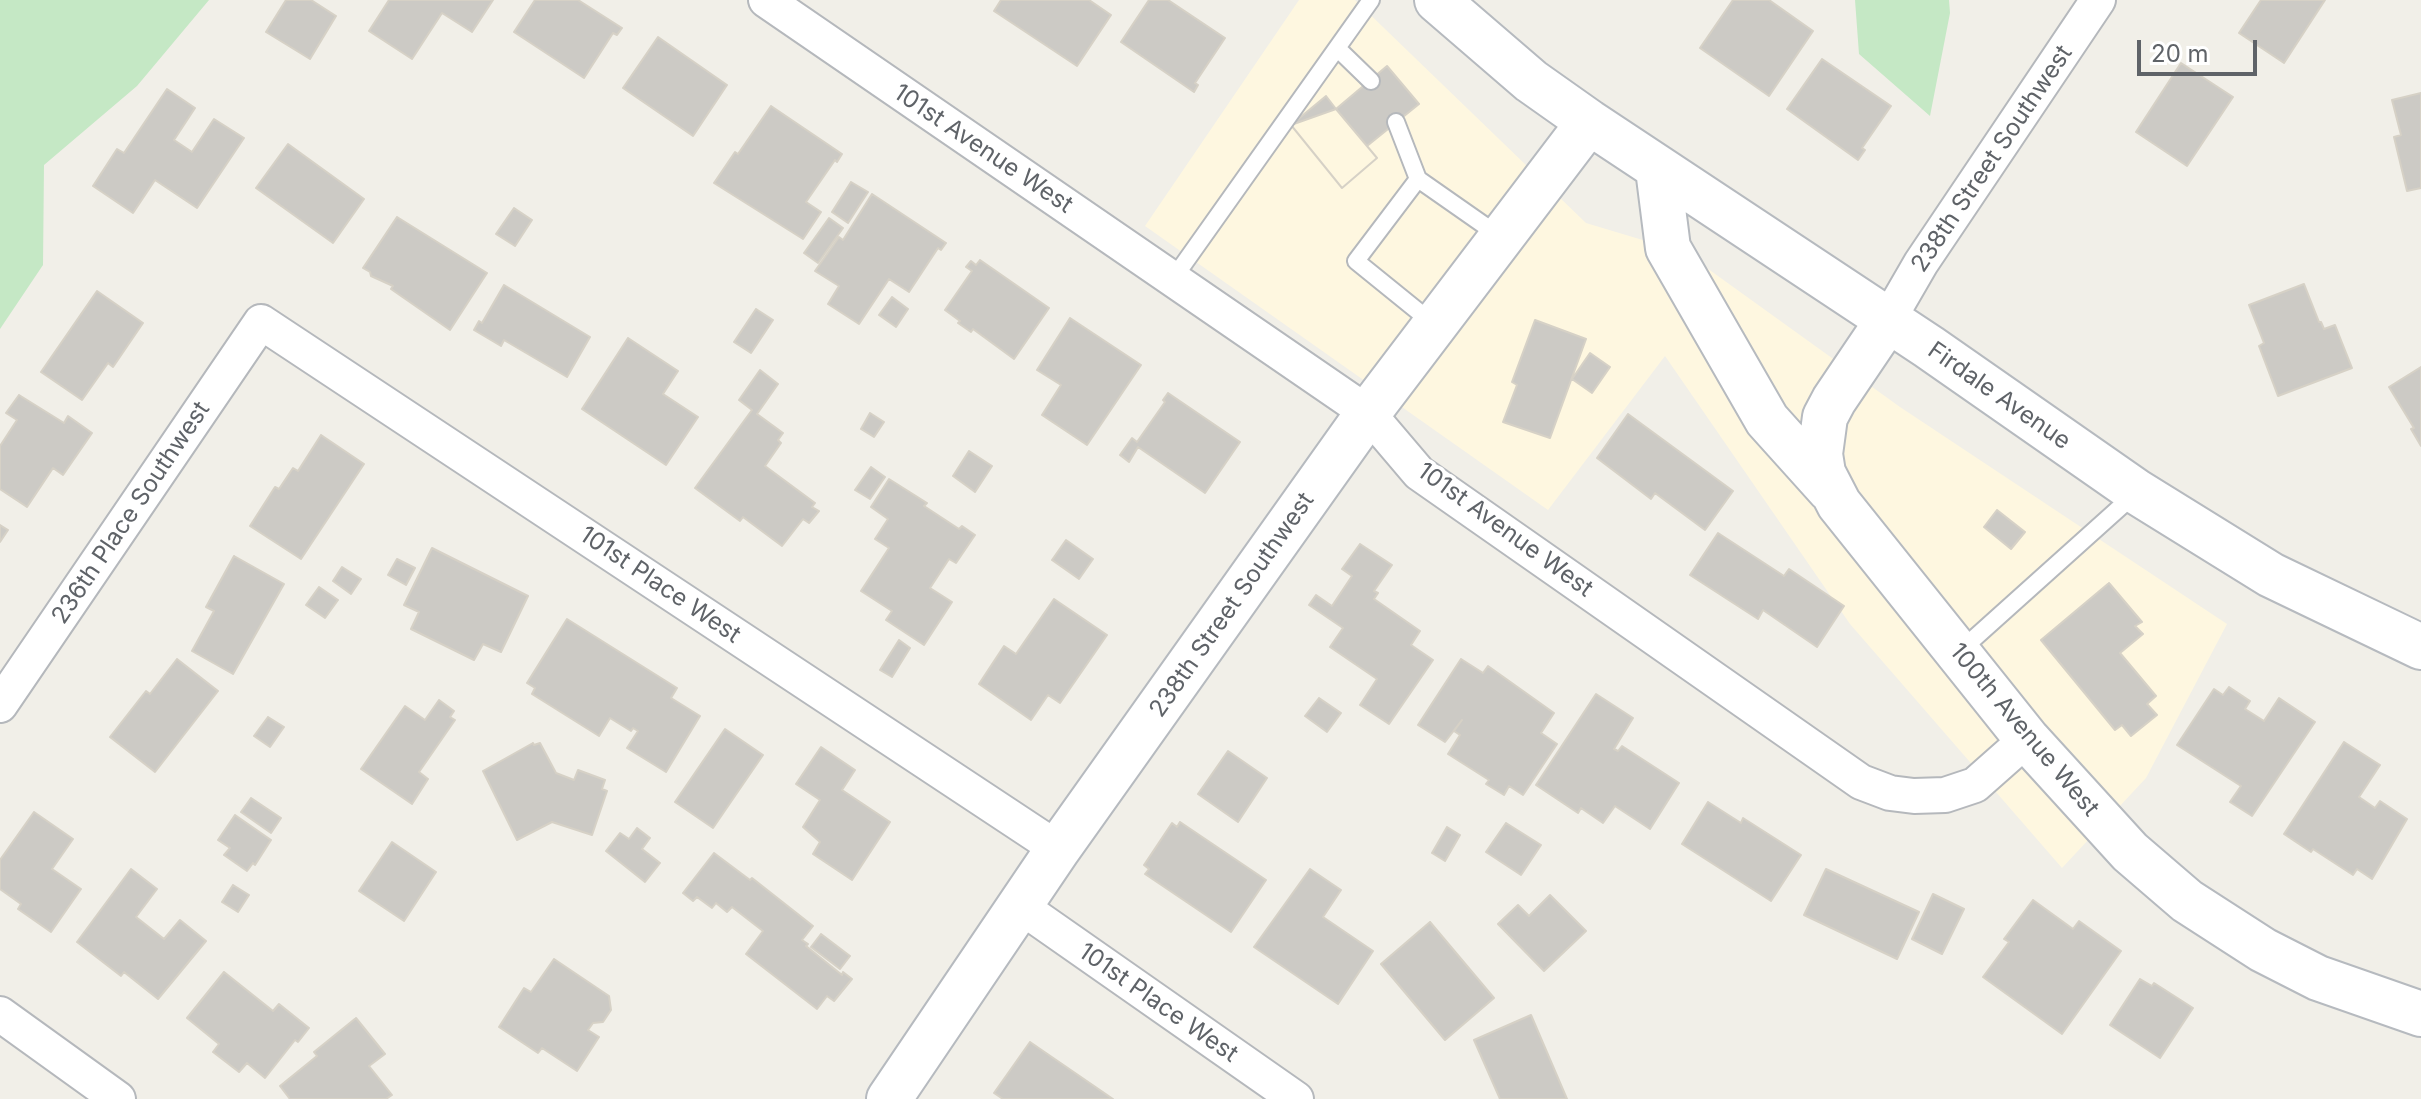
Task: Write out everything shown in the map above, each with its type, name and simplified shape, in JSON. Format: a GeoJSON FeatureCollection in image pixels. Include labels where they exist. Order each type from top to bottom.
{"type":"FeatureCollection","features":[{"type":"Feature","properties":{"kind":"main road"},"geometry":{"type":"LineString","coordinates":[[1437,0],[1531,81],[1589,122]]}},
{"type":"Feature","properties":{"kind":"main road","name":"Firdale Avenue"},"geometry":{"type":"LineString","coordinates":[[1589,122],[1888,320],[2137,492],[2271,575],[2421,647]]}},
{"type":"Feature","properties":{"kind":"main road","name":"238th Street Southwest"},"geometry":{"type":"LineString","coordinates":[[889,1099],[1058,849],[1368,413],[1589,122]]}},
{"type":"Feature","properties":{"kind":"main road"},"geometry":{"type":"LineString","coordinates":[[1658,169],[1668,248],[1767,420],[1830,490]]}},
{"type":"Feature","properties":{"kind":"main road","name":"100th Avenue West"},"geometry":{"type":"LineString","coordinates":[[1888,320],[1825,417],[1820,454],[1830,490],[2027,739],[2130,852],[2207,915],[2263,950],[2318,978],[2421,1014]]}},
{"type":"Feature","properties":{"kind":"street","name":"101st Avenue West"},"geometry":{"type":"LineString","coordinates":[[766,0],[1368,413],[1419,473],[1861,782],[1890,793],[1945,795],[1975,785],[2027,739]]}},
{"type":"Feature","properties":{"kind":"street","name":"238th Street Southwest"},"geometry":{"type":"LineString","coordinates":[[1888,320],[1921,263],[2098,0]]}},
{"type":"Feature","properties":{"kind":"street","name":"236th Place Southwest"},"geometry":{"type":"LineString","coordinates":[[0,705],[261,322]]}},
{"type":"Feature","properties":{"kind":"street","name":"101st Place West"},"geometry":{"type":"LineString","coordinates":[[261,322],[1058,849]]}},
{"type":"Feature","properties":{"kind":"street","name":"101st Place West"},"geometry":{"type":"LineString","coordinates":[[1020,906],[1296,1099]]}},
{"type":"Feature","properties":{"kind":"street"},"geometry":{"type":"LineString","coordinates":[[0,1014],[118,1099]]}},
{"type":"Feature","properties":{"kind":"lane"},"geometry":{"type":"LineString","coordinates":[[1173,279],[1371,0]]}},
{"type":"Feature","properties":{"kind":"lane"},"geometry":{"type":"LineString","coordinates":[[1337,48],[1371,81]]}},
{"type":"Feature","properties":{"kind":"lane"},"geometry":{"type":"LineString","coordinates":[[1396,122],[1418,179],[1501,237]]}},
{"type":"Feature","properties":{"kind":"lane"},"geometry":{"type":"LineString","coordinates":[[1418,179],[1356,261],[1436,326]]}},
{"type":"Feature","properties":{"kind":"lane"},"geometry":{"type":"LineString","coordinates":[[1958,652],[2137,492]]}},
{"type":"Feature","properties":{"kind":"shaded area"},"geometry":{"type":"Polygon","coordinates":[[[1299,0],[1355,0],[1586,223],[1686,253],[1900,407],[2227,624],[2146,778],[2062,868],[1850,624],[1665,356],[1548,510],[1145,226],[1299,0]]]}},
{"type":"Feature","properties":{"kind":"green space"},"geometry":{"type":"Polygon","coordinates":[[[0,0],[209,0],[137,86],[44,165],[43,265],[0,329],[0,0]]]}},
{"type":"Feature","properties":{"kind":"green space"},"geometry":{"type":"Polygon","coordinates":[[[1855,0],[1949,0],[1950,13],[1930,116],[1859,54],[1855,0]]]}},
{"type":"Feature","properties":{"kind":"building"},"geometry":{"type":"Polygon","coordinates":[[[286,0],[311,0],[336,16],[310,59],[266,32],[286,0]]]}},
{"type":"Feature","properties":{"kind":"building"},"geometry":{"type":"Polygon","coordinates":[[[389,0],[493,0],[472,32],[442,13],[412,59],[369,31],[389,0]]]}},
{"type":"Feature","properties":{"kind":"building"},"geometry":{"type":"Polygon","coordinates":[[[535,0],[578,0],[622,28],[617,35],[613,33],[584,78],[514,32],[535,0]]]}},
{"type":"Feature","properties":{"kind":"building"},"geometry":{"type":"Polygon","coordinates":[[[1001,0],[1089,0],[1111,15],[1077,66],[994,11],[1001,0]]]}},
{"type":"Feature","properties":{"kind":"building"},"geometry":{"type":"Polygon","coordinates":[[[1149,0],[1168,0],[1225,38],[1195,83],[1198,85],[1194,92],[1121,42],[1149,0]]]}},
{"type":"Feature","properties":{"kind":"building"},"geometry":{"type":"Polygon","coordinates":[[[1733,0],[1769,0],[1813,31],[1769,96],[1700,48],[1733,0]]]}},
{"type":"Feature","properties":{"kind":"building"},"geometry":{"type":"Polygon","coordinates":[[[2261,0],[2325,0],[2284,63],[2239,33],[2261,0]]]}},
{"type":"Feature","properties":{"kind":"building"},"geometry":{"type":"Polygon","coordinates":[[[658,37],[727,85],[693,136],[623,88],[658,37]]]}},
{"type":"Feature","properties":{"kind":"building"},"geometry":{"type":"Polygon","coordinates":[[[1822,59],[1891,106],[1862,148],[1865,150],[1858,160],[1787,109],[1822,59]]]}},
{"type":"Feature","properties":{"kind":"building"},"geometry":{"type":"Polygon","coordinates":[[[2181,63],[2233,97],[2187,166],[2136,132],[2181,63]]]}},
{"type":"Feature","properties":{"kind":"building"},"geometry":{"type":"Polygon","coordinates":[[[1387,66],[1419,104],[1367,146],[1377,158],[1342,188],[1291,125],[1326,96],[1336,109],[1387,66]]]}},
{"type":"Feature","properties":{"kind":"building"},"geometry":{"type":"Polygon","coordinates":[[[167,89],[195,108],[174,140],[192,152],[214,119],[244,138],[197,208],[155,180],[133,213],[93,186],[117,149],[124,153],[167,89]]]}},
{"type":"Feature","properties":{"kind":"building"},"geometry":{"type":"Polygon","coordinates":[[[2421,93],[2421,188],[2407,191],[2394,137],[2401,135],[2392,100],[2421,93]]]}},
{"type":"Feature","properties":{"kind":"building"},"geometry":{"type":"Polygon","coordinates":[[[771,106],[842,154],[806,202],[821,212],[803,239],[714,183],[771,106]]]}},
{"type":"Feature","properties":{"kind":"building"},"geometry":{"type":"Polygon","coordinates":[[[1336,109],[1377,158],[1342,188],[1291,125],[1336,109]]]}},
{"type":"Feature","properties":{"kind":"building"},"geometry":{"type":"Polygon","coordinates":[[[288,144],[364,199],[333,243],[256,188],[288,144]]]}},
{"type":"Feature","properties":{"kind":"building"},"geometry":{"type":"Polygon","coordinates":[[[851,182],[868,192],[848,223],[832,212],[851,182]]]}},
{"type":"Feature","properties":{"kind":"building"},"geometry":{"type":"Polygon","coordinates":[[[872,194],[946,243],[941,250],[938,248],[909,292],[889,279],[859,324],[828,304],[839,286],[815,271],[839,237],[843,240],[872,194]]]}},
{"type":"Feature","properties":{"kind":"building"},"geometry":{"type":"Polygon","coordinates":[[[514,208],[532,220],[515,246],[496,234],[514,208]]]}},
{"type":"Feature","properties":{"kind":"building"},"geometry":{"type":"Polygon","coordinates":[[[397,217],[487,273],[450,330],[391,289],[393,286],[371,276],[363,268],[397,217]]]}},
{"type":"Feature","properties":{"kind":"building"},"geometry":{"type":"Polygon","coordinates":[[[829,218],[843,228],[818,263],[804,253],[829,218]]]}},
{"type":"Feature","properties":{"kind":"building"},"geometry":{"type":"Polygon","coordinates":[[[980,260],[1049,308],[1014,359],[973,329],[971,332],[958,323],[960,321],[945,310],[972,271],[966,267],[971,261],[976,265],[980,260]]]}},
{"type":"Feature","properties":{"kind":"building"},"geometry":{"type":"Polygon","coordinates":[[[2304,284],[2324,329],[2335,325],[2352,368],[2278,396],[2259,346],[2264,343],[2249,305],[2304,284]]]}},
{"type":"Feature","properties":{"kind":"building"},"geometry":{"type":"Polygon","coordinates":[[[504,285],[590,337],[567,377],[504,340],[501,346],[474,330],[479,321],[482,323],[504,285]]]}},
{"type":"Feature","properties":{"kind":"building"},"geometry":{"type":"Polygon","coordinates":[[[97,291],[143,323],[113,367],[108,363],[82,400],[41,372],[97,291]]]}},
{"type":"Feature","properties":{"kind":"building"},"geometry":{"type":"Polygon","coordinates":[[[892,297],[908,309],[896,327],[879,315],[892,297]]]}},
{"type":"Feature","properties":{"kind":"building"},"geometry":{"type":"Polygon","coordinates":[[[756,309],[773,320],[751,353],[734,342],[756,309]]]}},
{"type":"Feature","properties":{"kind":"building"},"geometry":{"type":"Polygon","coordinates":[[[1070,318],[1141,365],[1087,445],[1042,415],[1061,385],[1037,370],[1070,318]]]}},
{"type":"Feature","properties":{"kind":"building"},"geometry":{"type":"Polygon","coordinates":[[[1535,320],[1586,339],[1550,438],[1503,422],[1517,385],[1512,382],[1535,320]]]}},
{"type":"Feature","properties":{"kind":"building"},"geometry":{"type":"Polygon","coordinates":[[[628,338],[678,371],[663,394],[698,417],[666,465],[582,409],[628,338]]]}},
{"type":"Feature","properties":{"kind":"building"},"geometry":{"type":"Polygon","coordinates":[[[1590,353],[1610,367],[1592,393],[1572,379],[1590,353]]]}},
{"type":"Feature","properties":{"kind":"building"},"geometry":{"type":"Polygon","coordinates":[[[2421,367],[2421,446],[2411,429],[2414,428],[2389,387],[2421,367]]]}},
{"type":"Feature","properties":{"kind":"building"},"geometry":{"type":"Polygon","coordinates":[[[760,370],[778,384],[757,414],[783,433],[778,440],[781,443],[765,466],[815,503],[812,507],[819,511],[809,523],[803,519],[782,546],[743,517],[740,521],[695,488],[752,410],[739,400],[760,370]]]}},
{"type":"Feature","properties":{"kind":"building"},"geometry":{"type":"Polygon","coordinates":[[[1168,393],[1240,442],[1205,493],[1138,447],[1129,462],[1120,455],[1132,438],[1137,442],[1168,393]]]}},
{"type":"Feature","properties":{"kind":"building"},"geometry":{"type":"Polygon","coordinates":[[[19,395],[64,423],[68,416],[92,433],[63,475],[53,468],[27,507],[0,489],[0,446],[17,420],[6,413],[19,395]]]}},
{"type":"Feature","properties":{"kind":"building"},"geometry":{"type":"Polygon","coordinates":[[[870,413],[884,422],[874,437],[861,429],[870,413]]]}},
{"type":"Feature","properties":{"kind":"building"},"geometry":{"type":"Polygon","coordinates":[[[1628,414],[1733,491],[1705,530],[1655,493],[1651,499],[1597,458],[1628,414]]]}},
{"type":"Feature","properties":{"kind":"building"},"geometry":{"type":"Polygon","coordinates":[[[321,435],[364,464],[301,559],[250,526],[275,487],[279,489],[293,468],[298,471],[321,435]]]}},
{"type":"Feature","properties":{"kind":"building"},"geometry":{"type":"Polygon","coordinates":[[[969,451],[992,466],[975,492],[953,476],[969,451]]]}},
{"type":"Feature","properties":{"kind":"building"},"geometry":{"type":"Polygon","coordinates":[[[871,467],[885,477],[870,499],[855,490],[871,467]]]}},
{"type":"Feature","properties":{"kind":"building"},"geometry":{"type":"Polygon","coordinates":[[[889,479],[927,503],[924,506],[959,529],[962,526],[975,535],[956,563],[949,559],[930,588],[952,602],[924,645],[886,620],[892,611],[861,591],[889,548],[875,539],[888,519],[871,507],[889,479]]]}},
{"type":"Feature","properties":{"kind":"building"},"geometry":{"type":"Polygon","coordinates":[[[1997,510],[2025,532],[2011,549],[1984,527],[1997,510]]]}},
{"type":"Feature","properties":{"kind":"building"},"geometry":{"type":"Polygon","coordinates":[[[0,525],[8,530],[0,542],[0,525]]]}},
{"type":"Feature","properties":{"kind":"building"},"geometry":{"type":"Polygon","coordinates":[[[1718,533],[1784,576],[1789,569],[1844,606],[1817,647],[1763,610],[1758,619],[1690,575],[1718,533]]]}},
{"type":"Feature","properties":{"kind":"building"},"geometry":{"type":"Polygon","coordinates":[[[1066,540],[1093,559],[1079,579],[1052,560],[1066,540]]]}},
{"type":"Feature","properties":{"kind":"building"},"geometry":{"type":"Polygon","coordinates":[[[1360,544],[1392,565],[1374,591],[1378,593],[1374,599],[1420,631],[1411,645],[1433,660],[1389,724],[1360,705],[1377,679],[1330,647],[1343,628],[1309,605],[1316,595],[1332,606],[1352,576],[1342,569],[1360,544]]]}},
{"type":"Feature","properties":{"kind":"building"},"geometry":{"type":"Polygon","coordinates":[[[432,548],[528,596],[501,652],[483,644],[474,660],[411,629],[419,612],[404,605],[432,548]]]}},
{"type":"Feature","properties":{"kind":"building"},"geometry":{"type":"Polygon","coordinates":[[[234,556],[284,584],[233,674],[192,651],[214,611],[206,607],[234,556]]]}},
{"type":"Feature","properties":{"kind":"building"},"geometry":{"type":"Polygon","coordinates":[[[397,559],[415,568],[406,585],[388,575],[397,559]]]}},
{"type":"Feature","properties":{"kind":"building"},"geometry":{"type":"Polygon","coordinates":[[[342,567],[361,579],[351,594],[333,581],[342,567]]]}},
{"type":"Feature","properties":{"kind":"building"},"geometry":{"type":"Polygon","coordinates":[[[2109,583],[2142,622],[2135,626],[2143,634],[2120,653],[2156,696],[2147,704],[2157,715],[2131,736],[2122,725],[2115,730],[2041,640],[2109,583]]]}},
{"type":"Feature","properties":{"kind":"building"},"geometry":{"type":"Polygon","coordinates":[[[319,587],[338,600],[325,618],[306,605],[319,587]]]}},
{"type":"Feature","properties":{"kind":"building"},"geometry":{"type":"Polygon","coordinates":[[[1054,599],[1107,635],[1060,703],[1048,695],[1031,720],[979,684],[1004,646],[1016,654],[1054,599]]]}},
{"type":"Feature","properties":{"kind":"building"},"geometry":{"type":"Polygon","coordinates":[[[567,619],[677,688],[671,698],[700,716],[666,772],[627,748],[638,731],[633,728],[631,731],[610,718],[599,736],[532,694],[535,688],[527,683],[567,619]]]}},
{"type":"Feature","properties":{"kind":"building"},"geometry":{"type":"Polygon","coordinates":[[[899,640],[910,648],[892,677],[880,670],[899,640]]]}},
{"type":"Feature","properties":{"kind":"building"},"geometry":{"type":"Polygon","coordinates":[[[177,659],[218,691],[155,772],[110,737],[146,691],[150,694],[177,659]]]}},
{"type":"Feature","properties":{"kind":"building"},"geometry":{"type":"Polygon","coordinates":[[[1461,659],[1483,673],[1488,666],[1554,713],[1541,733],[1557,744],[1523,795],[1509,786],[1504,795],[1486,784],[1489,780],[1448,754],[1460,735],[1454,731],[1462,720],[1445,742],[1418,725],[1461,659]]]}},
{"type":"Feature","properties":{"kind":"building"},"geometry":{"type":"Polygon","coordinates":[[[2229,687],[2250,701],[2245,709],[2264,721],[2279,698],[2315,722],[2252,816],[2230,802],[2241,786],[2177,745],[2214,689],[2223,695],[2229,687]]]}},
{"type":"Feature","properties":{"kind":"building"},"geometry":{"type":"Polygon","coordinates":[[[1596,694],[1633,718],[1614,749],[1618,751],[1622,746],[1679,783],[1650,829],[1615,806],[1603,823],[1581,808],[1578,813],[1536,785],[1596,694]]]}},
{"type":"Feature","properties":{"kind":"building"},"geometry":{"type":"Polygon","coordinates":[[[1319,698],[1341,713],[1327,732],[1305,716],[1319,698]]]}},
{"type":"Feature","properties":{"kind":"building"},"geometry":{"type":"Polygon","coordinates":[[[439,700],[454,711],[450,717],[455,720],[419,772],[428,779],[412,804],[361,769],[405,706],[425,720],[439,700]]]}},
{"type":"Feature","properties":{"kind":"building"},"geometry":{"type":"Polygon","coordinates":[[[268,717],[284,727],[270,747],[254,736],[268,717]]]}},
{"type":"Feature","properties":{"kind":"building"},"geometry":{"type":"Polygon","coordinates":[[[725,729],[763,755],[713,828],[675,802],[725,729]]]}},
{"type":"Feature","properties":{"kind":"building"},"geometry":{"type":"Polygon","coordinates":[[[2344,742],[2380,765],[2359,797],[2375,808],[2380,801],[2407,819],[2372,879],[2357,869],[2353,875],[2284,834],[2344,742]]]}},
{"type":"Feature","properties":{"kind":"building"},"geometry":{"type":"Polygon","coordinates":[[[533,743],[540,743],[556,773],[574,780],[578,770],[605,780],[602,789],[607,791],[592,835],[552,822],[517,840],[483,771],[533,743]]]}},
{"type":"Feature","properties":{"kind":"building"},"geometry":{"type":"Polygon","coordinates":[[[821,747],[855,770],[842,790],[890,822],[852,880],[813,854],[820,842],[803,827],[820,800],[796,784],[821,747]]]}},
{"type":"Feature","properties":{"kind":"building"},"geometry":{"type":"Polygon","coordinates":[[[1228,751],[1267,778],[1238,822],[1198,794],[1228,751]]]}},
{"type":"Feature","properties":{"kind":"building"},"geometry":{"type":"Polygon","coordinates":[[[251,798],[281,818],[271,833],[241,812],[251,798]]]}},
{"type":"Feature","properties":{"kind":"building"},"geometry":{"type":"Polygon","coordinates":[[[1708,802],[1741,823],[1743,818],[1801,855],[1771,901],[1682,844],[1708,802]]]}},
{"type":"Feature","properties":{"kind":"building"},"geometry":{"type":"Polygon","coordinates":[[[34,812],[73,839],[52,869],[81,889],[51,932],[18,909],[21,904],[0,889],[0,860],[34,812]]]}},
{"type":"Feature","properties":{"kind":"building"},"geometry":{"type":"Polygon","coordinates":[[[235,815],[271,840],[255,865],[253,863],[247,871],[224,855],[230,848],[218,840],[235,815]]]}},
{"type":"Feature","properties":{"kind":"building"},"geometry":{"type":"Polygon","coordinates":[[[1180,822],[1266,880],[1231,932],[1145,874],[1149,869],[1144,865],[1172,823],[1177,827],[1180,822]]]}},
{"type":"Feature","properties":{"kind":"building"},"geometry":{"type":"Polygon","coordinates":[[[1506,823],[1541,845],[1521,875],[1486,852],[1506,823]]]}},
{"type":"Feature","properties":{"kind":"building"},"geometry":{"type":"Polygon","coordinates":[[[1447,827],[1460,835],[1445,861],[1432,853],[1447,827]]]}},
{"type":"Feature","properties":{"kind":"building"},"geometry":{"type":"Polygon","coordinates":[[[637,828],[650,838],[642,849],[660,863],[645,882],[606,851],[620,833],[629,839],[637,828]]]}},
{"type":"Feature","properties":{"kind":"building"},"geometry":{"type":"Polygon","coordinates":[[[392,842],[436,872],[404,921],[359,891],[392,842]]]}},
{"type":"Feature","properties":{"kind":"building"},"geometry":{"type":"Polygon","coordinates":[[[714,853],[750,880],[752,878],[813,926],[802,940],[808,944],[806,946],[842,975],[843,972],[852,979],[834,1001],[827,996],[817,1009],[746,954],[763,931],[732,907],[727,912],[716,903],[712,908],[697,897],[693,901],[683,893],[714,853]]]}},
{"type":"Feature","properties":{"kind":"building"},"geometry":{"type":"Polygon","coordinates":[[[131,869],[157,889],[136,917],[164,939],[180,920],[206,941],[158,999],[124,972],[121,976],[77,942],[131,869]]]}},
{"type":"Feature","properties":{"kind":"building"},"geometry":{"type":"Polygon","coordinates":[[[1310,869],[1341,890],[1323,917],[1373,951],[1338,1004],[1254,947],[1310,869]]]}},
{"type":"Feature","properties":{"kind":"building"},"geometry":{"type":"Polygon","coordinates":[[[1826,869],[1919,912],[1897,959],[1804,915],[1826,869]]]}},
{"type":"Feature","properties":{"kind":"building"},"geometry":{"type":"Polygon","coordinates":[[[233,885],[249,895],[238,912],[222,902],[233,885]]]}},
{"type":"Feature","properties":{"kind":"building"},"geometry":{"type":"Polygon","coordinates":[[[1933,894],[1964,909],[1942,954],[1912,939],[1933,894]]]}},
{"type":"Feature","properties":{"kind":"building"},"geometry":{"type":"Polygon","coordinates":[[[1550,895],[1586,931],[1544,971],[1498,924],[1518,905],[1529,916],[1550,895]]]}},
{"type":"Feature","properties":{"kind":"building"},"geometry":{"type":"Polygon","coordinates":[[[2033,900],[2073,929],[2079,921],[2121,951],[2062,1034],[1983,977],[2009,942],[2004,939],[2033,900]]]}},
{"type":"Feature","properties":{"kind":"building"},"geometry":{"type":"Polygon","coordinates":[[[1430,922],[1494,998],[1445,1040],[1381,964],[1430,922]]]}},
{"type":"Feature","properties":{"kind":"building"},"geometry":{"type":"Polygon","coordinates":[[[821,934],[850,956],[840,969],[811,947],[821,934]]]}},
{"type":"Feature","properties":{"kind":"building"},"geometry":{"type":"Polygon","coordinates":[[[554,959],[609,996],[611,1010],[603,1022],[593,1023],[588,1030],[599,1037],[577,1071],[542,1048],[538,1053],[499,1027],[524,988],[531,992],[554,959]]]}},
{"type":"Feature","properties":{"kind":"building"},"geometry":{"type":"Polygon","coordinates":[[[224,972],[273,1011],[279,1004],[309,1028],[298,1042],[295,1040],[265,1078],[247,1063],[239,1072],[213,1052],[219,1044],[187,1018],[224,972]]]}},
{"type":"Feature","properties":{"kind":"building"},"geometry":{"type":"Polygon","coordinates":[[[2140,979],[2152,986],[2154,983],[2193,1008],[2160,1058],[2110,1025],[2140,979]]]}},
{"type":"Feature","properties":{"kind":"building"},"geometry":{"type":"Polygon","coordinates":[[[1531,1015],[1567,1099],[1500,1099],[1474,1040],[1531,1015]]]}},
{"type":"Feature","properties":{"kind":"building"},"geometry":{"type":"Polygon","coordinates":[[[356,1018],[385,1054],[369,1066],[392,1095],[386,1099],[290,1099],[280,1086],[317,1056],[314,1052],[356,1018]]]}},
{"type":"Feature","properties":{"kind":"building"},"geometry":{"type":"Polygon","coordinates":[[[1030,1042],[1113,1099],[1003,1099],[994,1093],[1030,1042]]]}}]}
